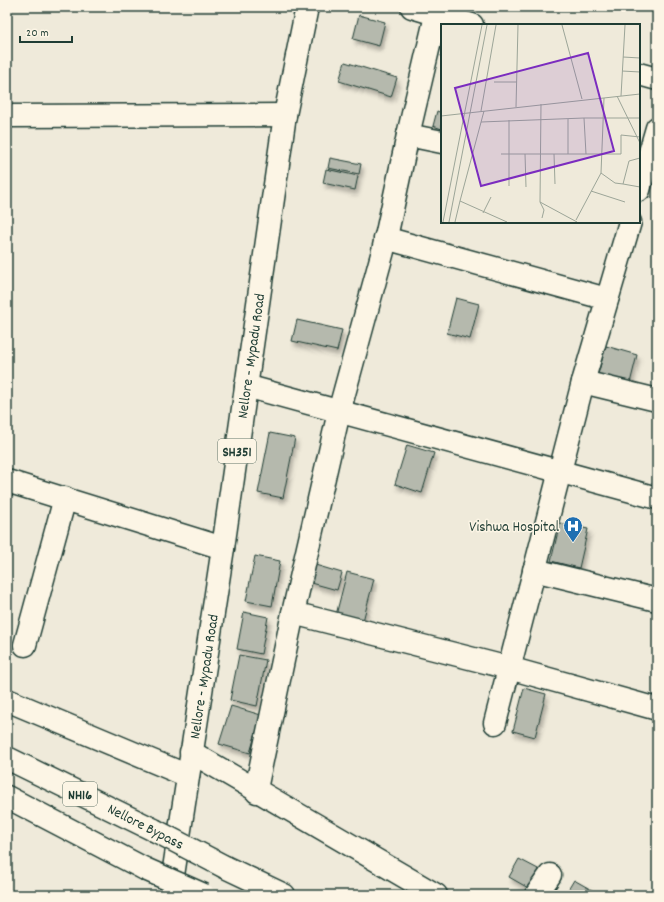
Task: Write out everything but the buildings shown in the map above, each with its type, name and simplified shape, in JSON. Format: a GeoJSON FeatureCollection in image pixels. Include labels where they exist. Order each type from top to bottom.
{"type":"FeatureCollection","features":[{"type":"Feature","properties":{"kind":"main road","name":"Nellore - Mypadu Road"},"geometry":{"type":"LineString","coordinates":[[170,895],[223,548],[285,115],[307,7]]}},
{"type":"Feature","properties":{"kind":"main road"},"geometry":{"type":"LineString","coordinates":[[412,7],[437,11],[470,24]]}},
{"type":"Feature","properties":{"kind":"main road"},"geometry":{"type":"LineString","coordinates":[[256,791],[293,613],[339,412],[383,252],[437,11]]}},
{"type":"Feature","properties":{"kind":"main road"},"geometry":{"type":"LineString","coordinates":[[640,74],[657,79]]}},
{"type":"Feature","properties":{"kind":"main road"},"geometry":{"type":"LineString","coordinates":[[7,116],[285,115]]}},
{"type":"Feature","properties":{"kind":"main road"},"geometry":{"type":"LineString","coordinates":[[640,185],[657,128]]}},
{"type":"Feature","properties":{"kind":"main road"},"geometry":{"type":"LineString","coordinates":[[408,135],[441,142]]}},
{"type":"Feature","properties":{"kind":"main road"},"geometry":{"type":"LineString","coordinates":[[495,723],[583,382],[630,223]]}},
{"type":"Feature","properties":{"kind":"main road"},"geometry":{"type":"LineString","coordinates":[[385,238],[607,299]]}},
{"type":"Feature","properties":{"kind":"main road"},"geometry":{"type":"LineString","coordinates":[[583,382],[657,400]]}},
{"type":"Feature","properties":{"kind":"main road"},"geometry":{"type":"LineString","coordinates":[[246,386],[657,498]]}},
{"type":"Feature","properties":{"kind":"main road"},"geometry":{"type":"LineString","coordinates":[[7,481],[223,548]]}},
{"type":"Feature","properties":{"kind":"main road"},"geometry":{"type":"LineString","coordinates":[[25,645],[65,498]]}},
{"type":"Feature","properties":{"kind":"main road"},"geometry":{"type":"LineString","coordinates":[[534,570],[657,600]]}},
{"type":"Feature","properties":{"kind":"main road"},"geometry":{"type":"LineString","coordinates":[[293,613],[509,668],[657,710]]}},
{"type":"Feature","properties":{"kind":"main road"},"geometry":{"type":"LineString","coordinates":[[7,700],[188,776]]}},
{"type":"Feature","properties":{"kind":"main road"},"geometry":{"type":"LineString","coordinates":[[191,752],[436,895]]}},
{"type":"Feature","properties":{"kind":"main road","name":"Nellore Bypass"},"geometry":{"type":"LineString","coordinates":[[7,758],[154,830],[224,867],[284,895]]}},
{"type":"Feature","properties":{"kind":"main road","name":"NH16"},"geometry":{"type":"LineString","coordinates":[[7,797],[145,870],[204,895]]}},
{"type":"Feature","properties":{"kind":"main road"},"geometry":{"type":"LineString","coordinates":[[536,895],[550,875]]}},
{"type":"Feature","properties":{"kind":"place","name":"Vishwa Hospital"},"geometry":{"type":"Point","coordinates":[573,543]}}]}
